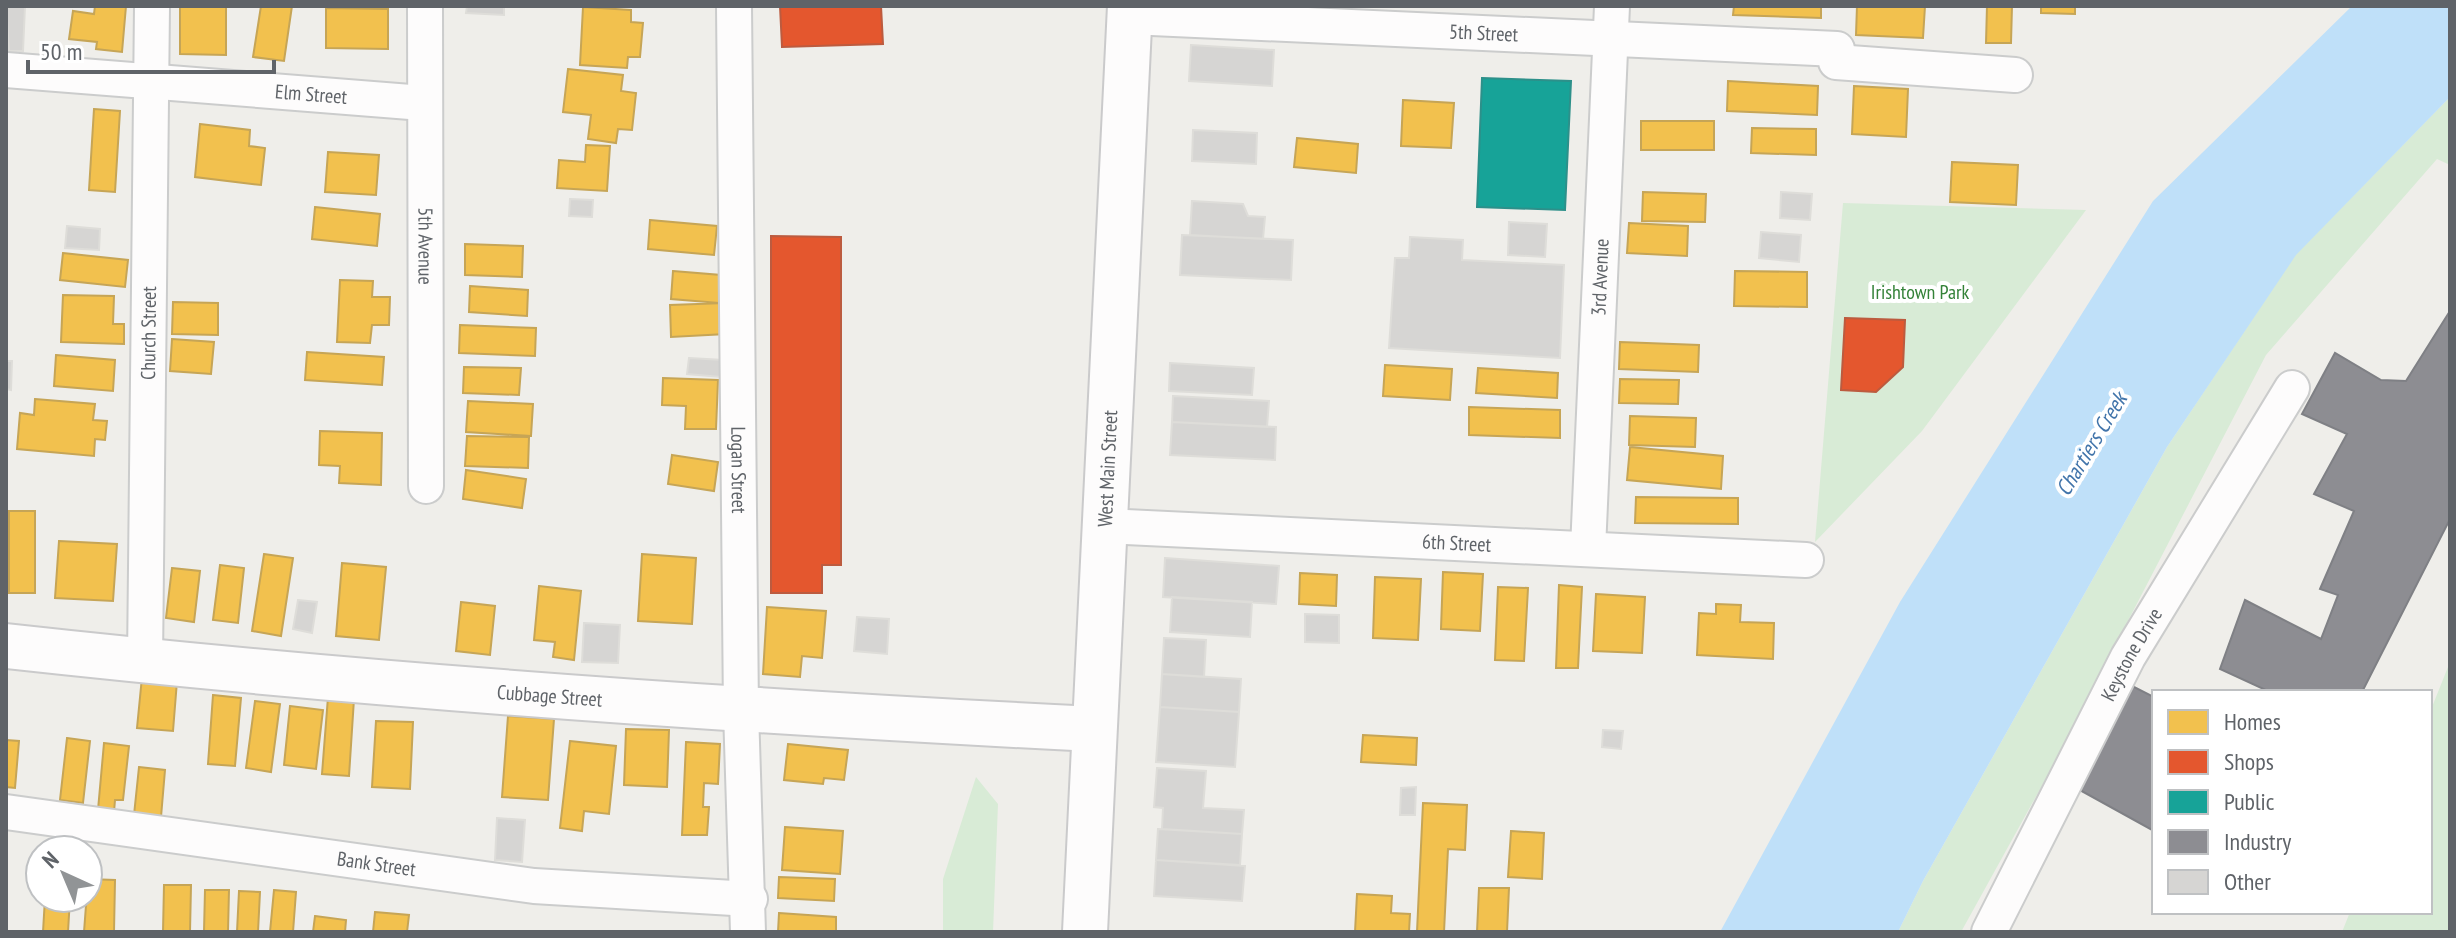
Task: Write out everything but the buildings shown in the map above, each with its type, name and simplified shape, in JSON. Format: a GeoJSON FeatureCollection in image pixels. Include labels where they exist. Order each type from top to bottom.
{"type":"FeatureCollection","features":[{"type":"Feature","properties":{"kind":"street","name":"Church Street"},"geometry":{"type":"LineString","coordinates":[[145,661],[152,6]]}},
{"type":"Feature","properties":{"kind":"street","name":"5th Avenue"},"geometry":{"type":"LineString","coordinates":[[425,6],[426,486]]}},
{"type":"Feature","properties":{"kind":"street","name":"Logan Street"},"geometry":{"type":"LineString","coordinates":[[734,6],[741,711],[749,915]]}},
{"type":"Feature","properties":{"kind":"street","name":"5th Street"},"geometry":{"type":"LineString","coordinates":[[1130,12],[1612,21],[1836,56],[2015,75]]}},
{"type":"Feature","properties":{"kind":"street","name":"West Main Street"},"geometry":{"type":"LineString","coordinates":[[1085,932],[1130,12]]}},
{"type":"Feature","properties":{"kind":"street","name":"3rd Avenue"},"geometry":{"type":"LineString","coordinates":[[1588,549],[1612,21]]}},
{"type":"Feature","properties":{"kind":"street","name":"Elm Street"},"geometry":{"type":"LineString","coordinates":[[6,70],[423,103]]}},
{"type":"Feature","properties":{"kind":"street","name":"Keystone Drive"},"geometry":{"type":"LineString","coordinates":[[1989,932],[2128,657],[2292,388]]}},
{"type":"Feature","properties":{"kind":"street","name":"6th Street"},"geometry":{"type":"LineString","coordinates":[[1105,526],[1806,560]]}},
{"type":"Feature","properties":{"kind":"street","name":"Cubbage Street"},"geometry":{"type":"LineString","coordinates":[[6,646],[145,661],[741,711],[1094,729]]}},
{"type":"Feature","properties":{"kind":"street","name":"Bank Street"},"geometry":{"type":"LineString","coordinates":[[6,812],[749,915]]}},
{"type":"Feature","properties":{"kind":"green space"},"geometry":{"type":"Polygon","coordinates":[[[2450,97],[2450,165],[2437,159],[2266,355],[2049,773],[1961,932],[1898,932],[1923,881],[2167,447],[2296,254],[2450,97]]]}},
{"type":"Feature","properties":{"kind":"green space","name":"Irishtown Park"},"geometry":{"type":"Polygon","coordinates":[[[1843,203],[2086,210],[1922,431],[1815,542],[1843,203]]]}},
{"type":"Feature","properties":{"kind":"green space"},"geometry":{"type":"Polygon","coordinates":[[[2450,662],[2450,932],[2342,932],[2349,914],[2432,914],[2432,707],[2450,662]]]}},
{"type":"Feature","properties":{"kind":"green space"},"geometry":{"type":"Polygon","coordinates":[[[976,777],[998,804],[993,932],[943,932],[943,879],[976,777]]]}},
{"type":"Feature","properties":{"kind":"water","name":"Chartiers Creek"},"geometry":{"type":"Polygon","coordinates":[[[2352,6],[2450,6],[2450,97],[2296,255],[2167,447],[1923,881],[1898,932],[1720,932],[1900,602],[2153,201],[2352,6]]]}}]}
